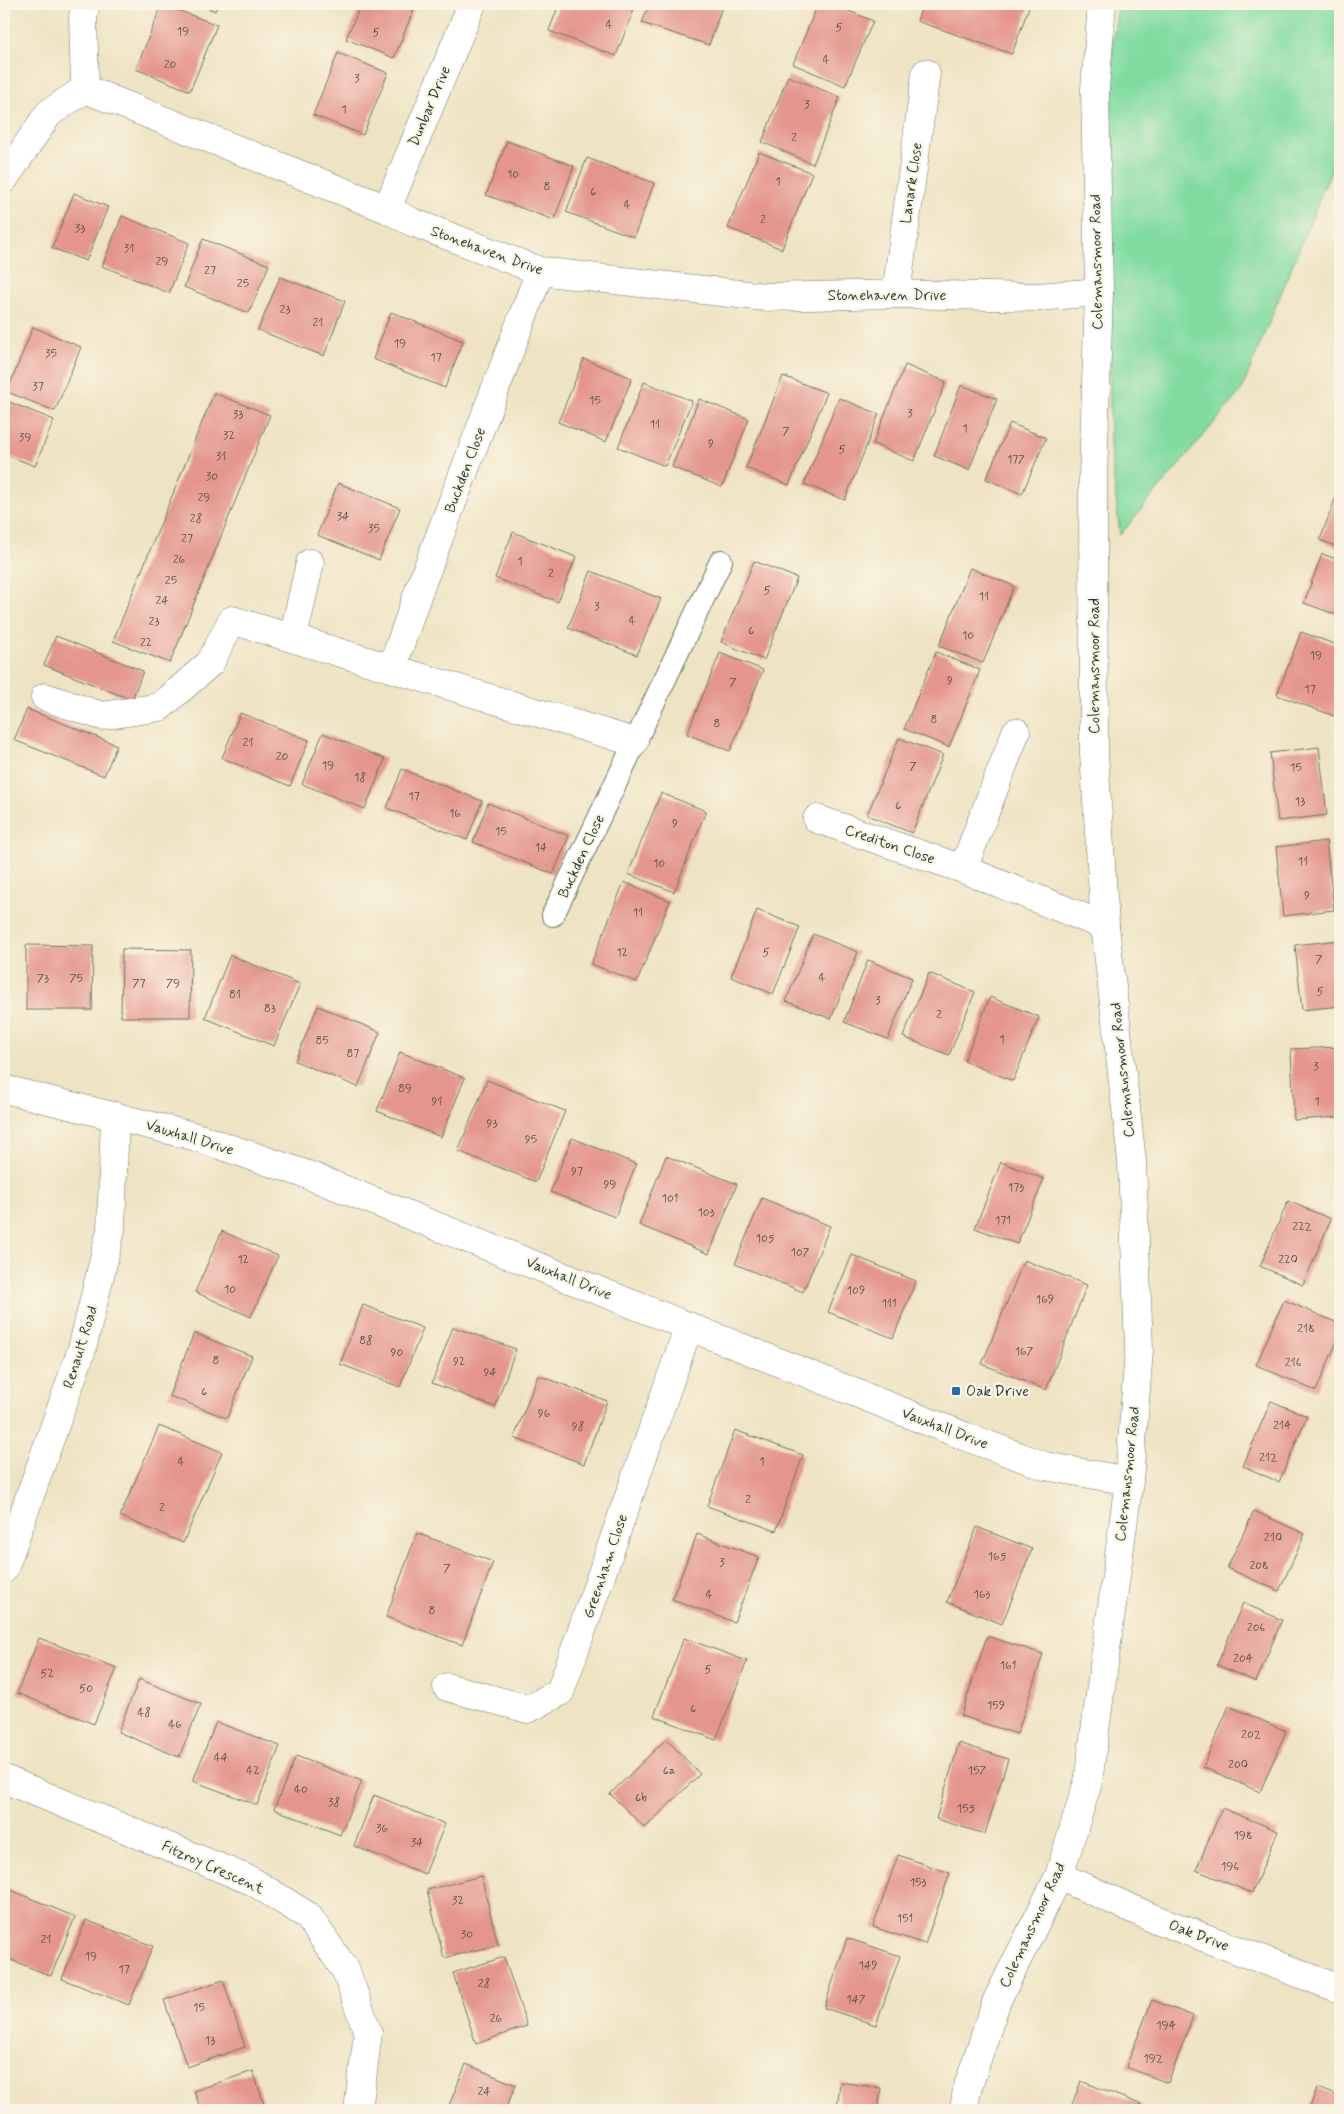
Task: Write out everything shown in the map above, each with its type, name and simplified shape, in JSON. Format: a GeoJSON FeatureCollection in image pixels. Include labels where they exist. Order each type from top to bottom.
{"type":"FeatureCollection","features":[{"type":"Feature","properties":{"kind":"street"},"geometry":{"type":"LineString","coordinates":[[4,179],[49,113],[85,89],[83,17],[86,4]]}},
{"type":"Feature","properties":{"kind":"street","name":"Dunbar Drive"},"geometry":{"type":"LineString","coordinates":[[387,209],[472,4]]}},
{"type":"Feature","properties":{"kind":"street","name":"Colemansmoor Road"},"geometry":{"type":"LineString","coordinates":[[964,2110],[967,2089],[997,2000],[1059,1876],[1088,1782],[1129,1480],[1139,1350],[1132,1161],[1106,926],[1094,753],[1093,478],[1098,292],[1094,88],[1102,4]]}},
{"type":"Feature","properties":{"kind":"street","name":"Lanark Close"},"geometry":{"type":"LineString","coordinates":[[896,294],[926,73]]}},
{"type":"Feature","properties":{"kind":"street","name":"Stonehaven Drive"},"geometry":{"type":"LineString","coordinates":[[85,89],[540,272],[764,297],[896,294],[1038,297],[1098,292]]}},
{"type":"Feature","properties":{"kind":"street","name":"Buckden Close"},"geometry":{"type":"LineString","coordinates":[[392,668],[418,593],[540,272]]}},
{"type":"Feature","properties":{"kind":"street"},"geometry":{"type":"LineString","coordinates":[[294,638],[310,563]]}},
{"type":"Feature","properties":{"kind":"street"},"geometry":{"type":"LineString","coordinates":[[45,697],[102,716],[160,707],[210,663],[232,620],[634,742]]}},
{"type":"Feature","properties":{"kind":"street"},"geometry":{"type":"LineString","coordinates":[[962,869],[1016,732]]}},
{"type":"Feature","properties":{"kind":"street","name":"Crediton Close"},"geometry":{"type":"LineString","coordinates":[[817,819],[962,869],[1106,926]]}},
{"type":"Feature","properties":{"kind":"street","name":"Vauxhall Drive"},"geometry":{"type":"LineString","coordinates":[[4,1089],[193,1136],[308,1175],[964,1436],[1045,1466],[1129,1480]]}},
{"type":"Feature","properties":{"kind":"street","name":"Renault Road"},"geometry":{"type":"LineString","coordinates":[[4,1569],[84,1339],[111,1230],[115,1116]]}},
{"type":"Feature","properties":{"kind":"street","name":"Greenham Close"},"geometry":{"type":"LineString","coordinates":[[447,1687],[528,1709],[560,1692],[689,1326]]}},
{"type":"Feature","properties":{"kind":"street","name":"Fitzroy Crescent"},"geometry":{"type":"LineString","coordinates":[[4,1779],[252,1882],[308,1916],[346,1971],[368,2033],[358,2110]]}},
{"type":"Feature","properties":{"kind":"street","name":"Oak Drive"},"geometry":{"type":"LineString","coordinates":[[1059,1876],[1150,1916],[1340,1989]]}},
{"type":"Feature","properties":{"kind":"lane","name":"Buckden Close"},"geometry":{"type":"LineString","coordinates":[[553,915],[720,561]]}},
{"type":"Feature","properties":{"kind":"green space"},"geometry":{"type":"Polygon","coordinates":[[[1118,4],[1340,4],[1340,149],[1241,391],[1120,535],[1110,445],[1109,190],[1113,41],[1118,4]]]}},
{"type":"Feature","properties":{"kind":"building"},"geometry":{"type":"Polygon","coordinates":[[[4,4],[11,4],[4,22],[4,4]]]}},
{"type":"Feature","properties":{"kind":"building"},"geometry":{"type":"Polygon","coordinates":[[[162,4],[217,25],[190,91],[136,69],[162,4]]]}},
{"type":"Feature","properties":{"kind":"building"},"geometry":{"type":"Polygon","coordinates":[[[198,4],[218,4],[215,11],[198,4]]]}},
{"type":"Feature","properties":{"kind":"building"},"geometry":{"type":"Polygon","coordinates":[[[361,4],[416,4],[394,58],[346,39],[361,4]]]}},
{"type":"Feature","properties":{"kind":"building"},"geometry":{"type":"Polygon","coordinates":[[[559,4],[636,4],[616,56],[549,31],[559,4]]]}},
{"type":"Feature","properties":{"kind":"building"},"geometry":{"type":"Polygon","coordinates":[[[649,4],[723,4],[709,45],[642,23],[649,4]]]}},
{"type":"Feature","properties":{"kind":"building"},"geometry":{"type":"Polygon","coordinates":[[[818,4],[832,4],[873,21],[845,86],[793,64],[818,4]]]}},
{"type":"Feature","properties":{"kind":"building"},"geometry":{"type":"Polygon","coordinates":[[[923,4],[1030,4],[1012,54],[917,21],[923,4]]]}},
{"type":"Feature","properties":{"kind":"building"},"geometry":{"type":"Polygon","coordinates":[[[338,53],[388,73],[363,135],[313,115],[338,53]]]}},
{"type":"Feature","properties":{"kind":"building"},"geometry":{"type":"Polygon","coordinates":[[[788,76],[840,97],[813,164],[762,142],[788,76]]]}},
{"type":"Feature","properties":{"kind":"building"},"geometry":{"type":"Polygon","coordinates":[[[507,141],[574,166],[554,220],[486,195],[507,141]]]}},
{"type":"Feature","properties":{"kind":"building"},"geometry":{"type":"Polygon","coordinates":[[[759,152],[812,173],[782,249],[728,228],[759,152]]]}},
{"type":"Feature","properties":{"kind":"building"},"geometry":{"type":"Polygon","coordinates":[[[587,158],[654,183],[634,237],[566,212],[587,158]]]}},
{"type":"Feature","properties":{"kind":"building"},"geometry":{"type":"Polygon","coordinates":[[[74,193],[108,207],[86,261],[52,248],[74,193]]]}},
{"type":"Feature","properties":{"kind":"building"},"geometry":{"type":"Polygon","coordinates":[[[122,216],[189,243],[169,293],[102,266],[122,216]]]}},
{"type":"Feature","properties":{"kind":"building"},"geometry":{"type":"Polygon","coordinates":[[[203,239],[269,265],[249,313],[184,287],[203,239]]]}},
{"type":"Feature","properties":{"kind":"building"},"geometry":{"type":"Polygon","coordinates":[[[280,277],[345,301],[324,356],[258,330],[280,277]]]}},
{"type":"Feature","properties":{"kind":"building"},"geometry":{"type":"Polygon","coordinates":[[[391,312],[463,341],[445,388],[373,359],[391,312]]]}},
{"type":"Feature","properties":{"kind":"building"},"geometry":{"type":"Polygon","coordinates":[[[33,327],[81,347],[55,411],[7,392],[33,327]]]}},
{"type":"Feature","properties":{"kind":"building"},"geometry":{"type":"Polygon","coordinates":[[[584,359],[632,378],[606,442],[558,422],[584,359]]]}},
{"type":"Feature","properties":{"kind":"building"},"geometry":{"type":"Polygon","coordinates":[[[905,365],[946,382],[914,461],[873,444],[905,365]]]}},
{"type":"Feature","properties":{"kind":"building"},"geometry":{"type":"Polygon","coordinates":[[[783,376],[827,393],[789,485],[746,468],[783,376]]]}},
{"type":"Feature","properties":{"kind":"building"},"geometry":{"type":"Polygon","coordinates":[[[644,382],[692,401],[665,466],[618,447],[644,382]]]}},
{"type":"Feature","properties":{"kind":"building"},"geometry":{"type":"Polygon","coordinates":[[[961,385],[997,399],[969,470],[934,456],[961,385]]]}},
{"type":"Feature","properties":{"kind":"building"},"geometry":{"type":"Polygon","coordinates":[[[214,393],[270,415],[170,663],[113,641],[214,393]]]}},
{"type":"Feature","properties":{"kind":"building"},"geometry":{"type":"Polygon","coordinates":[[[839,398],[879,414],[845,500],[804,484],[839,398]]]}},
{"type":"Feature","properties":{"kind":"building"},"geometry":{"type":"Polygon","coordinates":[[[699,399],[749,419],[722,487],[672,467],[699,399]]]}},
{"type":"Feature","properties":{"kind":"building"},"geometry":{"type":"Polygon","coordinates":[[[7,401],[54,420],[35,466],[4,454],[4,410],[7,401]]]}},
{"type":"Feature","properties":{"kind":"building"},"geometry":{"type":"Polygon","coordinates":[[[1010,423],[1046,438],[1022,494],[986,479],[1010,423]]]}},
{"type":"Feature","properties":{"kind":"building"},"geometry":{"type":"Polygon","coordinates":[[[338,483],[400,508],[379,560],[317,535],[338,483]]]}},
{"type":"Feature","properties":{"kind":"building"},"geometry":{"type":"Polygon","coordinates":[[[1338,491],[1340,492],[1340,548],[1320,540],[1338,491]]]}},
{"type":"Feature","properties":{"kind":"building"},"geometry":{"type":"Polygon","coordinates":[[[513,532],[576,557],[558,602],[495,578],[513,532]]]}},
{"type":"Feature","properties":{"kind":"building"},"geometry":{"type":"Polygon","coordinates":[[[1322,554],[1340,560],[1340,616],[1304,603],[1322,554]]]}},
{"type":"Feature","properties":{"kind":"building"},"geometry":{"type":"Polygon","coordinates":[[[754,561],[797,578],[764,660],[721,642],[754,561]]]}},
{"type":"Feature","properties":{"kind":"building"},"geometry":{"type":"Polygon","coordinates":[[[970,568],[1014,586],[983,663],[939,646],[970,568]]]}},
{"type":"Feature","properties":{"kind":"building"},"geometry":{"type":"Polygon","coordinates":[[[591,571],[661,599],[637,655],[568,628],[591,571]]]}},
{"type":"Feature","properties":{"kind":"building"},"geometry":{"type":"Polygon","coordinates":[[[1301,632],[1340,646],[1340,698],[1334,716],[1277,695],[1301,632]]]}},
{"type":"Feature","properties":{"kind":"building"},"geometry":{"type":"Polygon","coordinates":[[[56,636],[143,671],[132,700],[44,665],[56,636]]]}},
{"type":"Feature","properties":{"kind":"building"},"geometry":{"type":"Polygon","coordinates":[[[936,652],[980,670],[949,747],[904,729],[936,652]]]}},
{"type":"Feature","properties":{"kind":"building"},"geometry":{"type":"Polygon","coordinates":[[[720,653],[763,670],[730,751],[687,734],[720,653]]]}},
{"type":"Feature","properties":{"kind":"building"},"geometry":{"type":"Polygon","coordinates":[[[27,709],[117,745],[104,776],[14,740],[27,709]]]}},
{"type":"Feature","properties":{"kind":"building"},"geometry":{"type":"Polygon","coordinates":[[[240,713],[309,740],[290,786],[222,758],[240,713]]]}},
{"type":"Feature","properties":{"kind":"building"},"geometry":{"type":"Polygon","coordinates":[[[323,733],[385,759],[365,809],[302,784],[323,733]]]}},
{"type":"Feature","properties":{"kind":"building"},"geometry":{"type":"Polygon","coordinates":[[[899,738],[943,755],[912,833],[867,815],[899,738]]]}},
{"type":"Feature","properties":{"kind":"building"},"geometry":{"type":"Polygon","coordinates":[[[1319,747],[1327,815],[1278,821],[1270,753],[1319,747]]]}},
{"type":"Feature","properties":{"kind":"building"},"geometry":{"type":"Polygon","coordinates":[[[402,769],[482,801],[467,840],[387,808],[402,769]]]}},
{"type":"Feature","properties":{"kind":"building"},"geometry":{"type":"Polygon","coordinates":[[[661,793],[706,811],[674,892],[628,874],[661,793]]]}},
{"type":"Feature","properties":{"kind":"building"},"geometry":{"type":"Polygon","coordinates":[[[488,803],[569,836],[553,874],[473,842],[488,803]]]}},
{"type":"Feature","properties":{"kind":"building"},"geometry":{"type":"Polygon","coordinates":[[[1326,841],[1334,910],[1283,916],[1276,847],[1326,841]]]}},
{"type":"Feature","properties":{"kind":"building"},"geometry":{"type":"Polygon","coordinates":[[[624,882],[670,901],[637,982],[591,964],[624,882]]]}},
{"type":"Feature","properties":{"kind":"building"},"geometry":{"type":"Polygon","coordinates":[[[757,910],[800,927],[773,994],[731,977],[757,910]]]}},
{"type":"Feature","properties":{"kind":"building"},"geometry":{"type":"Polygon","coordinates":[[[813,934],[858,952],[831,1019],[786,1001],[813,934]]]}},
{"type":"Feature","properties":{"kind":"building"},"geometry":{"type":"Polygon","coordinates":[[[1340,940],[1340,1006],[1302,1010],[1295,945],[1340,940]]]}},
{"type":"Feature","properties":{"kind":"building"},"geometry":{"type":"Polygon","coordinates":[[[26,945],[93,946],[92,1010],[26,1010],[26,945]]]}},
{"type":"Feature","properties":{"kind":"building"},"geometry":{"type":"Polygon","coordinates":[[[122,949],[191,950],[190,1017],[121,1017],[122,949]]]}},
{"type":"Feature","properties":{"kind":"building"},"geometry":{"type":"Polygon","coordinates":[[[230,955],[300,984],[274,1046],[205,1018],[230,955]]]}},
{"type":"Feature","properties":{"kind":"building"},"geometry":{"type":"Polygon","coordinates":[[[868,960],[912,978],[888,1039],[844,1022],[868,960]]]}},
{"type":"Feature","properties":{"kind":"building"},"geometry":{"type":"Polygon","coordinates":[[[929,973],[975,992],[949,1055],[903,1037],[929,973]]]}},
{"type":"Feature","properties":{"kind":"building"},"geometry":{"type":"Polygon","coordinates":[[[990,997],[1039,1017],[1013,1081],[964,1061],[990,997]]]}},
{"type":"Feature","properties":{"kind":"building"},"geometry":{"type":"Polygon","coordinates":[[[318,1006],[380,1032],[358,1087],[295,1061],[318,1006]]]}},
{"type":"Feature","properties":{"kind":"building"},"geometry":{"type":"Polygon","coordinates":[[[1340,1047],[1340,1117],[1294,1120],[1291,1049],[1340,1047]]]}},
{"type":"Feature","properties":{"kind":"building"},"geometry":{"type":"Polygon","coordinates":[[[400,1052],[465,1078],[441,1137],[377,1111],[400,1052]]]}},
{"type":"Feature","properties":{"kind":"building"},"geometry":{"type":"Polygon","coordinates":[[[487,1080],[565,1111],[536,1182],[458,1151],[487,1080]]]}},
{"type":"Feature","properties":{"kind":"building"},"geometry":{"type":"Polygon","coordinates":[[[572,1138],[636,1164],[615,1217],[550,1192],[572,1138]]]}},
{"type":"Feature","properties":{"kind":"building"},"geometry":{"type":"Polygon","coordinates":[[[666,1156],[737,1184],[709,1254],[639,1225],[666,1156]]]}},
{"type":"Feature","properties":{"kind":"building"},"geometry":{"type":"Polygon","coordinates":[[[1001,1162],[1044,1179],[1017,1244],[975,1228],[1001,1162]]]}},
{"type":"Feature","properties":{"kind":"building"},"geometry":{"type":"Polygon","coordinates":[[[762,1198],[830,1226],[803,1292],[735,1264],[762,1198]]]}},
{"type":"Feature","properties":{"kind":"building"},"geometry":{"type":"Polygon","coordinates":[[[1288,1201],[1331,1219],[1303,1285],[1260,1266],[1288,1201]]]}},
{"type":"Feature","properties":{"kind":"building"},"geometry":{"type":"Polygon","coordinates":[[[222,1231],[278,1256],[251,1317],[195,1292],[222,1231]]]}},
{"type":"Feature","properties":{"kind":"building"},"geometry":{"type":"Polygon","coordinates":[[[852,1255],[916,1281],[893,1338],[828,1312],[852,1255]]]}},
{"type":"Feature","properties":{"kind":"building"},"geometry":{"type":"Polygon","coordinates":[[[1024,1260],[1087,1285],[1046,1390],[982,1364],[1024,1260]]]}},
{"type":"Feature","properties":{"kind":"building"},"geometry":{"type":"Polygon","coordinates":[[[1284,1300],[1340,1324],[1340,1334],[1316,1391],[1256,1365],[1284,1300]]]}},
{"type":"Feature","properties":{"kind":"building"},"geometry":{"type":"Polygon","coordinates":[[[363,1305],[423,1328],[400,1387],[340,1364],[363,1305]]]}},
{"type":"Feature","properties":{"kind":"building"},"geometry":{"type":"Polygon","coordinates":[[[453,1327],[516,1349],[495,1407],[432,1383],[453,1327]]]}},
{"type":"Feature","properties":{"kind":"building"},"geometry":{"type":"Polygon","coordinates":[[[194,1333],[252,1356],[227,1418],[169,1396],[194,1333]]]}},
{"type":"Feature","properties":{"kind":"building"},"geometry":{"type":"Polygon","coordinates":[[[538,1375],[607,1401],[584,1464],[514,1438],[538,1375]]]}},
{"type":"Feature","properties":{"kind":"building"},"geometry":{"type":"Polygon","coordinates":[[[1271,1401],[1307,1416],[1279,1482],[1243,1466],[1271,1401]]]}},
{"type":"Feature","properties":{"kind":"building"},"geometry":{"type":"Polygon","coordinates":[[[159,1426],[222,1452],[183,1543],[120,1516],[159,1426]]]}},
{"type":"Feature","properties":{"kind":"building"},"geometry":{"type":"Polygon","coordinates":[[[735,1430],[803,1455],[776,1531],[707,1506],[735,1430]]]}},
{"type":"Feature","properties":{"kind":"building"},"geometry":{"type":"Polygon","coordinates":[[[1254,1511],[1305,1534],[1279,1591],[1227,1568],[1254,1511]]]}},
{"type":"Feature","properties":{"kind":"building"},"geometry":{"type":"Polygon","coordinates":[[[977,1527],[1032,1549],[1002,1624],[947,1602],[977,1527]]]}},
{"type":"Feature","properties":{"kind":"building"},"geometry":{"type":"Polygon","coordinates":[[[417,1533],[493,1562],[462,1645],[386,1617],[417,1533]]]}},
{"type":"Feature","properties":{"kind":"building"},"geometry":{"type":"Polygon","coordinates":[[[697,1534],[759,1557],[734,1622],[672,1599],[697,1534]]]}},
{"type":"Feature","properties":{"kind":"building"},"geometry":{"type":"Polygon","coordinates":[[[1243,1603],[1282,1620],[1256,1682],[1217,1665],[1243,1603]]]}},
{"type":"Feature","properties":{"kind":"building"},"geometry":{"type":"Polygon","coordinates":[[[987,1636],[1043,1654],[1017,1734],[961,1716],[987,1636]]]}},
{"type":"Feature","properties":{"kind":"building"},"geometry":{"type":"Polygon","coordinates":[[[39,1638],[117,1668],[94,1724],[17,1693],[39,1638]]]}},
{"type":"Feature","properties":{"kind":"building"},"geometry":{"type":"Polygon","coordinates":[[[684,1638],[747,1661],[716,1740],[654,1716],[684,1638]]]}},
{"type":"Feature","properties":{"kind":"building"},"geometry":{"type":"Polygon","coordinates":[[[139,1679],[201,1704],[179,1757],[118,1732],[139,1679]]]}},
{"type":"Feature","properties":{"kind":"building"},"geometry":{"type":"Polygon","coordinates":[[[1229,1706],[1286,1731],[1260,1792],[1203,1767],[1229,1706]]]}},
{"type":"Feature","properties":{"kind":"building"},"geometry":{"type":"Polygon","coordinates":[[[216,1722],[280,1746],[257,1805],[193,1781],[216,1722]]]}},
{"type":"Feature","properties":{"kind":"building"},"geometry":{"type":"Polygon","coordinates":[[[666,1739],[700,1774],[645,1828],[610,1794],[666,1739]]]}},
{"type":"Feature","properties":{"kind":"building"},"geometry":{"type":"Polygon","coordinates":[[[959,1743],[1008,1759],[985,1834],[936,1819],[959,1743]]]}},
{"type":"Feature","properties":{"kind":"building"},"geometry":{"type":"Polygon","coordinates":[[[296,1756],[362,1781],[340,1835],[274,1809],[296,1756]]]}},
{"type":"Feature","properties":{"kind":"building"},"geometry":{"type":"Polygon","coordinates":[[[374,1795],[445,1824],[425,1874],[354,1846],[374,1795]]]}},
{"type":"Feature","properties":{"kind":"building"},"geometry":{"type":"Polygon","coordinates":[[[1222,1808],[1278,1831],[1252,1893],[1196,1870],[1222,1808]]]}},
{"type":"Feature","properties":{"kind":"building"},"geometry":{"type":"Polygon","coordinates":[[[898,1855],[950,1873],[925,1944],[873,1927],[898,1855]]]}},
{"type":"Feature","properties":{"kind":"building"},"geometry":{"type":"Polygon","coordinates":[[[481,1876],[498,1945],[444,1958],[427,1890],[481,1876]]]}},
{"type":"Feature","properties":{"kind":"building"},"geometry":{"type":"Polygon","coordinates":[[[6,1888],[75,1917],[51,1976],[4,1957],[4,1894],[6,1888]]]}},
{"type":"Feature","properties":{"kind":"building"},"geometry":{"type":"Polygon","coordinates":[[[86,1920],[153,1946],[129,2005],[62,1979],[86,1920]]]}},
{"type":"Feature","properties":{"kind":"building"},"geometry":{"type":"Polygon","coordinates":[[[847,1938],[900,1956],[876,2025],[824,2008],[847,1938]]]}},
{"type":"Feature","properties":{"kind":"building"},"geometry":{"type":"Polygon","coordinates":[[[504,1957],[527,2026],[476,2044],[453,1973],[504,1957]]]}},
{"type":"Feature","properties":{"kind":"building"},"geometry":{"type":"Polygon","coordinates":[[[223,1980],[245,2047],[187,2067],[164,2000],[223,1980]]]}},
{"type":"Feature","properties":{"kind":"building"},"geometry":{"type":"Polygon","coordinates":[[[1152,2000],[1193,2016],[1168,2083],[1126,2067],[1152,2000]]]}},
{"type":"Feature","properties":{"kind":"building"},"geometry":{"type":"Polygon","coordinates":[[[466,2064],[516,2085],[505,2110],[447,2110],[466,2064]]]}},
{"type":"Feature","properties":{"kind":"building"},"geometry":{"type":"Polygon","coordinates":[[[253,2071],[266,2110],[201,2110],[194,2091],[253,2071]]]}},
{"type":"Feature","properties":{"kind":"building"},"geometry":{"type":"Polygon","coordinates":[[[1081,2081],[1142,2105],[1140,2110],[1070,2110],[1081,2081]]]}},
{"type":"Feature","properties":{"kind":"building"},"geometry":{"type":"Polygon","coordinates":[[[840,2082],[881,2088],[878,2110],[837,2110],[840,2082]]]}},
{"type":"Feature","properties":{"kind":"building"},"geometry":{"type":"Polygon","coordinates":[[[1317,2088],[1340,2096],[1340,2110],[1309,2110],[1317,2088]]]}},
{"type":"Feature","properties":{"kind":"place","name":"Oak Drive"},"geometry":{"type":"Point","coordinates":[956,1391]}}]}
